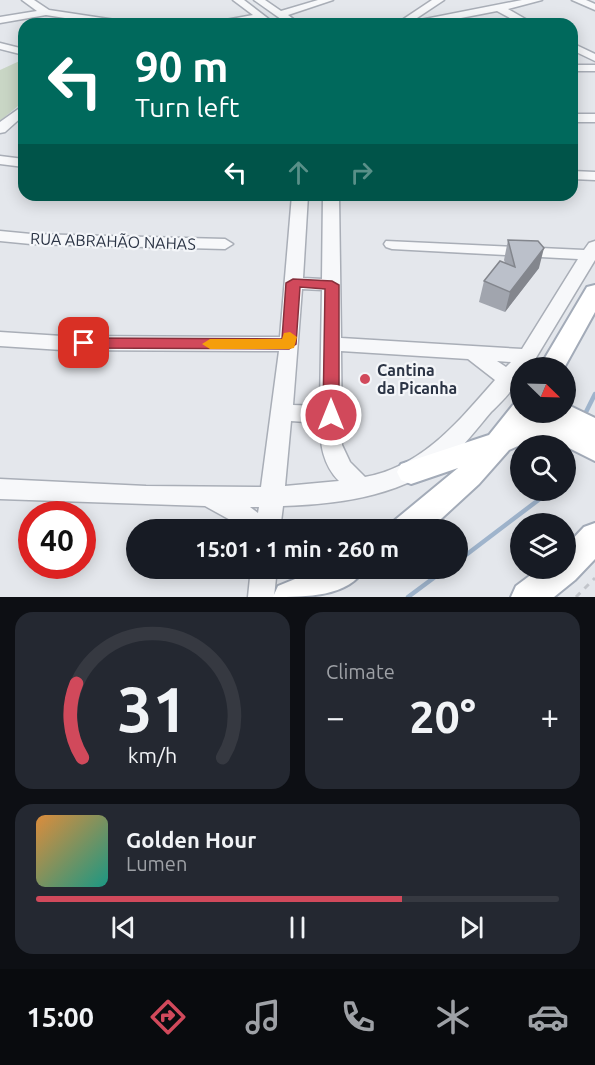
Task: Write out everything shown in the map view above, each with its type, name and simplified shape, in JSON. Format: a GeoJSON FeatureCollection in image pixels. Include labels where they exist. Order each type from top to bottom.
{"type":"FeatureCollection","features":[{"type":"Feature","properties":{"kind":"main road"},"geometry":{"type":"LineString","coordinates":[[558,357],[595,292]]}},
{"type":"Feature","properties":{"kind":"main road"},"geometry":{"type":"LineString","coordinates":[[419,519],[500,442],[514,423]]}},
{"type":"Feature","properties":{"kind":"main road"},"geometry":{"type":"LineString","coordinates":[[411,472],[500,442],[546,423]]}},
{"type":"Feature","properties":{"kind":"main road"},"geometry":{"type":"LineString","coordinates":[[562,423],[595,450]]}},
{"type":"Feature","properties":{"kind":"main road"},"geometry":{"type":"LineString","coordinates":[[571,423],[595,430]]}},
{"type":"Feature","properties":{"kind":"main road"},"geometry":{"type":"LineString","coordinates":[[528,597],[564,570],[595,537]]}},
{"type":"Feature","properties":{"kind":"main road"},"geometry":{"type":"LineString","coordinates":[[290,597],[334,579]]}},
{"type":"Feature","properties":{"kind":"street"},"geometry":{"type":"LineString","coordinates":[[27,0],[46,12]]}},
{"type":"Feature","properties":{"kind":"street"},"geometry":{"type":"LineString","coordinates":[[240,2],[259,0],[286,18]]}},
{"type":"Feature","properties":{"kind":"street"},"geometry":{"type":"LineString","coordinates":[[280,14],[328,0]]}},
{"type":"Feature","properties":{"kind":"street"},"geometry":{"type":"LineString","coordinates":[[410,18],[439,0]]}},
{"type":"Feature","properties":{"kind":"street"},"geometry":{"type":"LineString","coordinates":[[452,18],[537,0]]}},
{"type":"Feature","properties":{"kind":"street"},"geometry":{"type":"LineString","coordinates":[[577,0],[595,7]]}},
{"type":"Feature","properties":{"kind":"street"},"geometry":{"type":"LineString","coordinates":[[240,2],[262,18]]}},
{"type":"Feature","properties":{"kind":"street"},"geometry":{"type":"LineString","coordinates":[[499,8],[518,18]]}},
{"type":"Feature","properties":{"kind":"street"},"geometry":{"type":"LineString","coordinates":[[0,20],[46,12],[84,18]]}},
{"type":"Feature","properties":{"kind":"street"},"geometry":{"type":"LineString","coordinates":[[0,46],[18,50]]}},
{"type":"Feature","properties":{"kind":"street"},"geometry":{"type":"LineString","coordinates":[[578,49],[595,58]]}},
{"type":"Feature","properties":{"kind":"street"},"geometry":{"type":"LineString","coordinates":[[578,68],[595,69]]}},
{"type":"Feature","properties":{"kind":"street"},"geometry":{"type":"LineString","coordinates":[[0,129],[18,113]]}},
{"type":"Feature","properties":{"kind":"street"},"geometry":{"type":"LineString","coordinates":[[578,118],[595,118]]}},
{"type":"Feature","properties":{"kind":"street"},"geometry":{"type":"LineString","coordinates":[[0,160],[18,162]]}},
{"type":"Feature","properties":{"kind":"street"},"geometry":{"type":"LineString","coordinates":[[578,175],[595,176]]}},
{"type":"Feature","properties":{"kind":"street"},"geometry":{"type":"LineString","coordinates":[[269,519],[289,344],[300,201]]}},
{"type":"Feature","properties":{"kind":"street"},"geometry":{"type":"LineString","coordinates":[[331,201],[331,445],[341,468],[361,488]]}},
{"type":"Feature","properties":{"kind":"street","name":"RUA ABRAHÃO NAHAS"},"geometry":{"type":"LineString","coordinates":[[0,236],[31,239],[225,244]]}},
{"type":"Feature","properties":{"kind":"street"},"geometry":{"type":"LineString","coordinates":[[392,244],[592,251]]}},
{"type":"Feature","properties":{"kind":"street"},"geometry":{"type":"LineString","coordinates":[[0,489],[271,497],[315,495],[385,483],[411,472],[447,447],[508,379],[526,356],[592,251]]}},
{"type":"Feature","properties":{"kind":"street"},"geometry":{"type":"LineString","coordinates":[[293,283],[332,285]]}},
{"type":"Feature","properties":{"kind":"street"},"geometry":{"type":"LineString","coordinates":[[0,339],[62,343],[289,344]]}},
{"type":"Feature","properties":{"kind":"street"},"geometry":{"type":"LineString","coordinates":[[332,344],[468,350],[526,356]]}},
{"type":"Feature","properties":{"kind":"street"},"geometry":{"type":"LineString","coordinates":[[468,350],[508,379]]}},
{"type":"Feature","properties":{"kind":"street"},"geometry":{"type":"LineString","coordinates":[[282,413],[331,415]]}},
{"type":"Feature","properties":{"kind":"street"},"geometry":{"type":"LineString","coordinates":[[207,496],[246,519]]}},
{"type":"Feature","properties":{"kind":"street"},"geometry":{"type":"LineString","coordinates":[[261,597],[263,579]]}},
{"type":"Feature","properties":{"kind":"path"},"geometry":{"type":"LineString","coordinates":[[576,597],[595,578]]}},
{"type":"Feature","properties":{"kind":"green space"},"geometry":{"type":"Polygon","coordinates":[[[18,62],[18,106],[0,121],[0,70],[18,62]]]}},
{"type":"Feature","properties":{"kind":"building"},"geometry":{"type":"Polygon","coordinates":[[[508,240],[538,241],[544,248],[510,292],[484,281],[500,261],[515,267],[508,240]]]}},
{"type":"Feature","properties":{"kind":"waterway"},"geometry":{"type":"LineString","coordinates":[[584,416],[595,394]]}},
{"type":"Feature","properties":{"kind":"waterway"},"geometry":{"type":"LineString","coordinates":[[468,553],[537,501]]}},
{"type":"Feature","properties":{"kind":"waterway"},"geometry":{"type":"LineString","coordinates":[[408,597],[432,579]]}},
{"type":"Feature","properties":{"kind":"slow traffic"},"geometry":{"type":"LineString","coordinates":[[210,344],[289,344],[290,337]]}},
{"type":"Feature","properties":{"kind":"place","name":"Cantina da Picanha"},"geometry":{"type":"Point","coordinates":[365,379]}},
{"type":"Feature","properties":{"kind":"route"},"geometry":{"type":"LineString","coordinates":[[84,343],[289,344],[293,283],[332,285],[331,415]]}}]}
